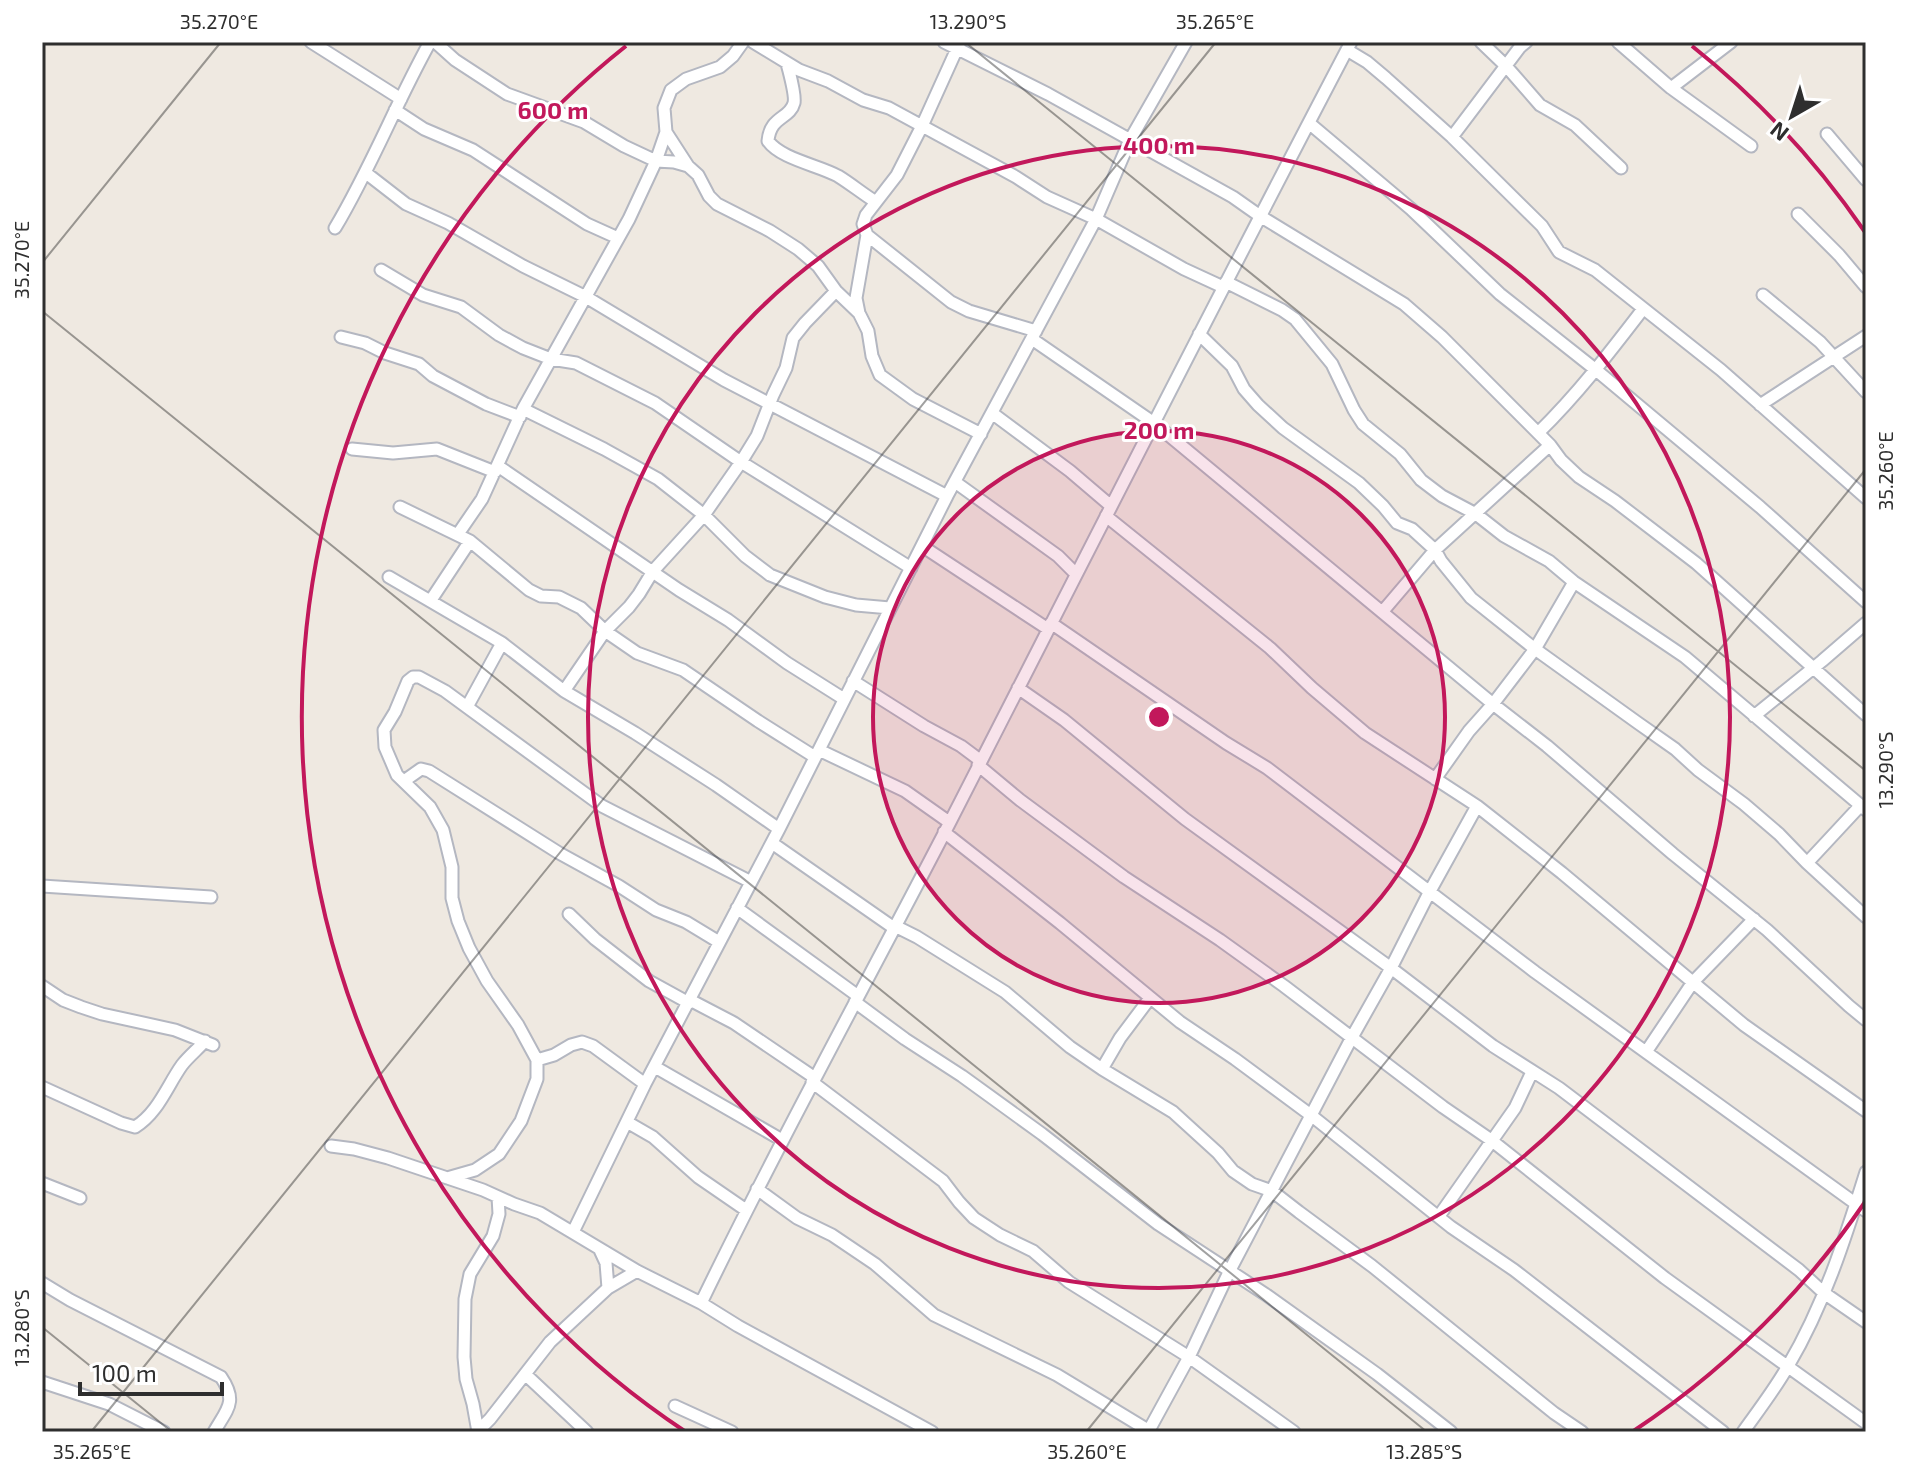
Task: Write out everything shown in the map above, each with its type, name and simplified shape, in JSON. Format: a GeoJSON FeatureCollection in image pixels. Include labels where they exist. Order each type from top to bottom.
{"type":"FeatureCollection","features":[{"type":"Feature","properties":{"kind":"street"},"geometry":{"type":"LineString","coordinates":[[311,42],[398,105],[424,129],[473,150],[587,224],[618,238]]}},
{"type":"Feature","properties":{"kind":"street"},"geometry":{"type":"LineString","coordinates":[[335,228],[357,192],[432,42],[507,94],[584,122],[656,161],[688,166]]}},
{"type":"Feature","properties":{"kind":"street"},"geometry":{"type":"LineString","coordinates":[[458,534],[482,499],[522,413],[618,238],[656,161],[666,132],[664,108],[671,90],[686,79],[720,67],[743,42]]}},
{"type":"Feature","properties":{"kind":"street"},"geometry":{"type":"LineString","coordinates":[[753,42],[799,70],[863,100],[889,108],[1047,197],[1096,219],[1184,269],[1275,306],[1295,319],[1332,364],[1363,424],[1400,454],[1421,480],[1442,496],[1476,514],[1504,536],[1549,561],[1574,582],[1685,657],[1863,808],[1807,863]]}},
{"type":"Feature","properties":{"kind":"street"},"geometry":{"type":"LineString","coordinates":[[944,42],[958,45],[1233,197],[1404,304],[1442,337],[1579,477],[1696,563],[1866,715]]}},
{"type":"Feature","properties":{"kind":"street"},"geometry":{"type":"LineString","coordinates":[[573,1232],[645,1084],[772,843],[947,496],[1096,219],[1130,140],[1186,42]]}},
{"type":"Feature","properties":{"kind":"street"},"geometry":{"type":"LineString","coordinates":[[1481,42],[1540,105],[1575,125],[1621,168]]}},
{"type":"Feature","properties":{"kind":"street"},"geometry":{"type":"LineString","coordinates":[[1452,137],[1526,42]]}},
{"type":"Feature","properties":{"kind":"street"},"geometry":{"type":"LineString","coordinates":[[1618,42],[1671,88],[1751,146]]}},
{"type":"Feature","properties":{"kind":"street"},"geometry":{"type":"LineString","coordinates":[[1671,88],[1731,42]]}},
{"type":"Feature","properties":{"kind":"street"},"geometry":{"type":"LineString","coordinates":[[958,45],[897,175],[866,215],[863,224],[867,235],[856,298],[880,375],[913,399],[981,434]]}},
{"type":"Feature","properties":{"kind":"street"},"geometry":{"type":"LineString","coordinates":[[701,1303],[782,1140],[947,827],[1349,46],[1452,137],[1542,226],[1559,252],[1595,270],[1721,370],[1866,498]]}},
{"type":"Feature","properties":{"kind":"street"},"geometry":{"type":"LineString","coordinates":[[787,63],[795,101],[790,110],[772,124],[768,141],[788,155],[836,175],[876,202]]}},
{"type":"Feature","properties":{"kind":"street"},"geometry":{"type":"LineString","coordinates":[[1309,123],[1411,209],[1500,294],[1760,507],[1866,602]]}},
{"type":"Feature","properties":{"kind":"street"},"geometry":{"type":"LineString","coordinates":[[666,132],[717,204],[798,249],[818,266],[836,291],[859,313]]}},
{"type":"Feature","properties":{"kind":"street"},"geometry":{"type":"LineString","coordinates":[[1827,134],[1866,180]]}},
{"type":"Feature","properties":{"kind":"street"},"geometry":{"type":"LineString","coordinates":[[366,173],[406,204],[586,297],[769,405],[947,496]]}},
{"type":"Feature","properties":{"kind":"street"},"geometry":{"type":"LineString","coordinates":[[1798,214],[1866,287]]}},
{"type":"Feature","properties":{"kind":"street"},"geometry":{"type":"LineString","coordinates":[[867,235],[951,302],[1034,335],[1154,423],[1754,919],[1866,1020]]}},
{"type":"Feature","properties":{"kind":"street"},"geometry":{"type":"LineString","coordinates":[[381,270],[423,295],[461,307],[523,348],[551,359],[576,363],[655,403],[741,462],[911,568]]}},
{"type":"Feature","properties":{"kind":"street"},"geometry":{"type":"LineString","coordinates":[[564,691],[605,631],[639,594],[653,571],[704,515],[741,462],[757,436],[786,368],[793,338],[836,291]]}},
{"type":"Feature","properties":{"kind":"street"},"geometry":{"type":"LineString","coordinates":[[1763,295],[1820,342],[1866,392]]}},
{"type":"Feature","properties":{"kind":"street"},"geometry":{"type":"LineString","coordinates":[[1538,433],[1564,408],[1643,309]]}},
{"type":"Feature","properties":{"kind":"street"},"geometry":{"type":"LineString","coordinates":[[1199,334],[1224,357],[1244,389],[1283,428],[1359,483],[1392,519],[1412,529],[1435,550],[1471,598],[1744,804],[1866,917]]}},
{"type":"Feature","properties":{"kind":"street"},"geometry":{"type":"LineString","coordinates":[[1760,405],[1866,336]]}},
{"type":"Feature","properties":{"kind":"street"},"geometry":{"type":"LineString","coordinates":[[341,337],[406,358],[486,404],[522,413],[604,449],[658,479],[704,515],[745,556],[770,575],[825,597],[856,605],[890,608]]}},
{"type":"Feature","properties":{"kind":"street"},"geometry":{"type":"LineString","coordinates":[[992,413],[1070,471],[1108,511],[1365,733],[1477,806],[1744,1025],[1866,1111]]}},
{"type":"Feature","properties":{"kind":"street"},"geometry":{"type":"LineString","coordinates":[[1383,611],[1435,550],[1550,445]]}},
{"type":"Feature","properties":{"kind":"street"},"geometry":{"type":"LineString","coordinates":[[352,449],[393,453],[437,449],[496,469],[844,699]]}},
{"type":"Feature","properties":{"kind":"street"},"geometry":{"type":"LineString","coordinates":[[955,482],[1058,556],[1076,574]]}},
{"type":"Feature","properties":{"kind":"street"},"geometry":{"type":"LineString","coordinates":[[400,507],[470,541],[529,590],[541,596],[559,597],[581,608],[605,631],[637,653],[683,670],[758,721],[817,753],[905,791],[1180,1022],[1312,1116],[1459,1233],[1514,1270],[1723,1432]]}},
{"type":"Feature","properties":{"kind":"street"},"geometry":{"type":"LineString","coordinates":[[431,600],[470,541]]}},
{"type":"Feature","properties":{"kind":"street"},"geometry":{"type":"LineString","coordinates":[[922,546],[1267,768],[1535,972],[1861,1207]]}},
{"type":"Feature","properties":{"kind":"street"},"geometry":{"type":"LineString","coordinates":[[389,577],[502,643],[564,691],[635,733],[779,829]]}},
{"type":"Feature","properties":{"kind":"street"},"geometry":{"type":"LineString","coordinates":[[1435,779],[1535,649],[1574,582]]}},
{"type":"Feature","properties":{"kind":"street"},"geometry":{"type":"LineString","coordinates":[[1754,716],[1866,623]]}},
{"type":"Feature","properties":{"kind":"street"},"geometry":{"type":"LineString","coordinates":[[467,707],[502,643]]}},
{"type":"Feature","properties":{"kind":"street"},"geometry":{"type":"LineString","coordinates":[[447,1178],[475,1170],[499,1154],[521,1121],[537,1079],[537,1060],[518,1025],[487,981],[463,935],[452,898],[452,867],[443,830],[430,807],[397,775],[385,747],[384,730],[408,681],[419,677],[429,681],[602,806],[751,882]]}},
{"type":"Feature","properties":{"kind":"street"},"geometry":{"type":"LineString","coordinates":[[853,681],[961,746],[1020,800],[1220,940],[1491,1140],[1665,1278],[1866,1423]]}},
{"type":"Feature","properties":{"kind":"street"},"geometry":{"type":"LineString","coordinates":[[1018,688],[1064,720],[1185,819],[1493,1046],[1559,1088],[1866,1322]]}},
{"type":"Feature","properties":{"kind":"street"},"geometry":{"type":"LineString","coordinates":[[404,781],[421,769],[429,771],[559,853],[656,910],[686,922],[719,942]]}},
{"type":"Feature","properties":{"kind":"street"},"geometry":{"type":"LineString","coordinates":[[757,1189],[797,1218],[832,1235],[875,1264],[934,1315],[1057,1375],[1149,1432],[1351,1039],[1477,806]]}},
{"type":"Feature","properties":{"kind":"street"},"geometry":{"type":"LineString","coordinates":[[772,843],[894,927],[917,937],[1005,992],[1070,1047],[1173,1112],[1233,1171],[1252,1184],[1272,1191],[1582,1432]]}},
{"type":"Feature","properties":{"kind":"street"},"geometry":{"type":"LineString","coordinates":[[42,886],[211,897]]}},
{"type":"Feature","properties":{"kind":"street"},"geometry":{"type":"LineString","coordinates":[[737,908],[905,1039],[1031,1125],[1158,1224],[1230,1270],[1377,1374],[1451,1432]]}},
{"type":"Feature","properties":{"kind":"street"},"geometry":{"type":"LineString","coordinates":[[569,914],[595,939],[649,981],[734,1023],[813,1080],[943,1181],[974,1218],[1033,1251],[1069,1282],[1189,1357],[1294,1432]]}},
{"type":"Feature","properties":{"kind":"street"},"geometry":{"type":"LineString","coordinates":[[1646,1052],[1693,982],[1754,919]]}},
{"type":"Feature","properties":{"kind":"street"},"geometry":{"type":"LineString","coordinates":[[42,986],[81,1007],[175,1030],[209,1043],[181,1067],[146,1120],[135,1127],[42,1087]]}},
{"type":"Feature","properties":{"kind":"street"},"geometry":{"type":"LineString","coordinates":[[1102,1069],[1120,1038],[1150,998]]}},
{"type":"Feature","properties":{"kind":"street"},"geometry":{"type":"LineString","coordinates":[[537,1060],[582,1042],[593,1046],[645,1084]]}},
{"type":"Feature","properties":{"kind":"street"},"geometry":{"type":"LineString","coordinates":[[655,1067],[782,1140]]}},
{"type":"Feature","properties":{"kind":"street"},"geometry":{"type":"LineString","coordinates":[[1439,1216],[1515,1108],[1532,1072]]}},
{"type":"Feature","properties":{"kind":"street"},"geometry":{"type":"LineString","coordinates":[[627,1122],[653,1137],[698,1177],[746,1210]]}},
{"type":"Feature","properties":{"kind":"street"},"geometry":{"type":"LineString","coordinates":[[331,1146],[388,1158],[540,1213],[637,1271],[701,1303],[932,1432]]}},
{"type":"Feature","properties":{"kind":"street"},"geometry":{"type":"LineString","coordinates":[[1743,1432],[1788,1366],[1824,1293],[1851,1224],[1861,1207],[1866,1172]]}},
{"type":"Feature","properties":{"kind":"street"},"geometry":{"type":"LineString","coordinates":[[42,1183],[80,1198]]}},
{"type":"Feature","properties":{"kind":"street"},"geometry":{"type":"LineString","coordinates":[[483,1430],[466,1379],[465,1299],[470,1274],[493,1236],[499,1214],[498,1197]]}},
{"type":"Feature","properties":{"kind":"street"},"geometry":{"type":"LineString","coordinates":[[600,1248],[606,1263],[608,1288]]}},
{"type":"Feature","properties":{"kind":"street"},"geometry":{"type":"LineString","coordinates":[[483,1430],[550,1342],[608,1288],[637,1271]]}},
{"type":"Feature","properties":{"kind":"street"},"geometry":{"type":"LineString","coordinates":[[42,1283],[221,1377],[229,1389],[231,1401],[214,1432]]}},
{"type":"Feature","properties":{"kind":"street"},"geometry":{"type":"LineString","coordinates":[[525,1374],[587,1432]]}},
{"type":"Feature","properties":{"kind":"street"},"geometry":{"type":"LineString","coordinates":[[42,1382],[109,1404],[164,1432]]}},
{"type":"Feature","properties":{"kind":"street"},"geometry":{"type":"LineString","coordinates":[[675,1406],[732,1432]]}}]}
